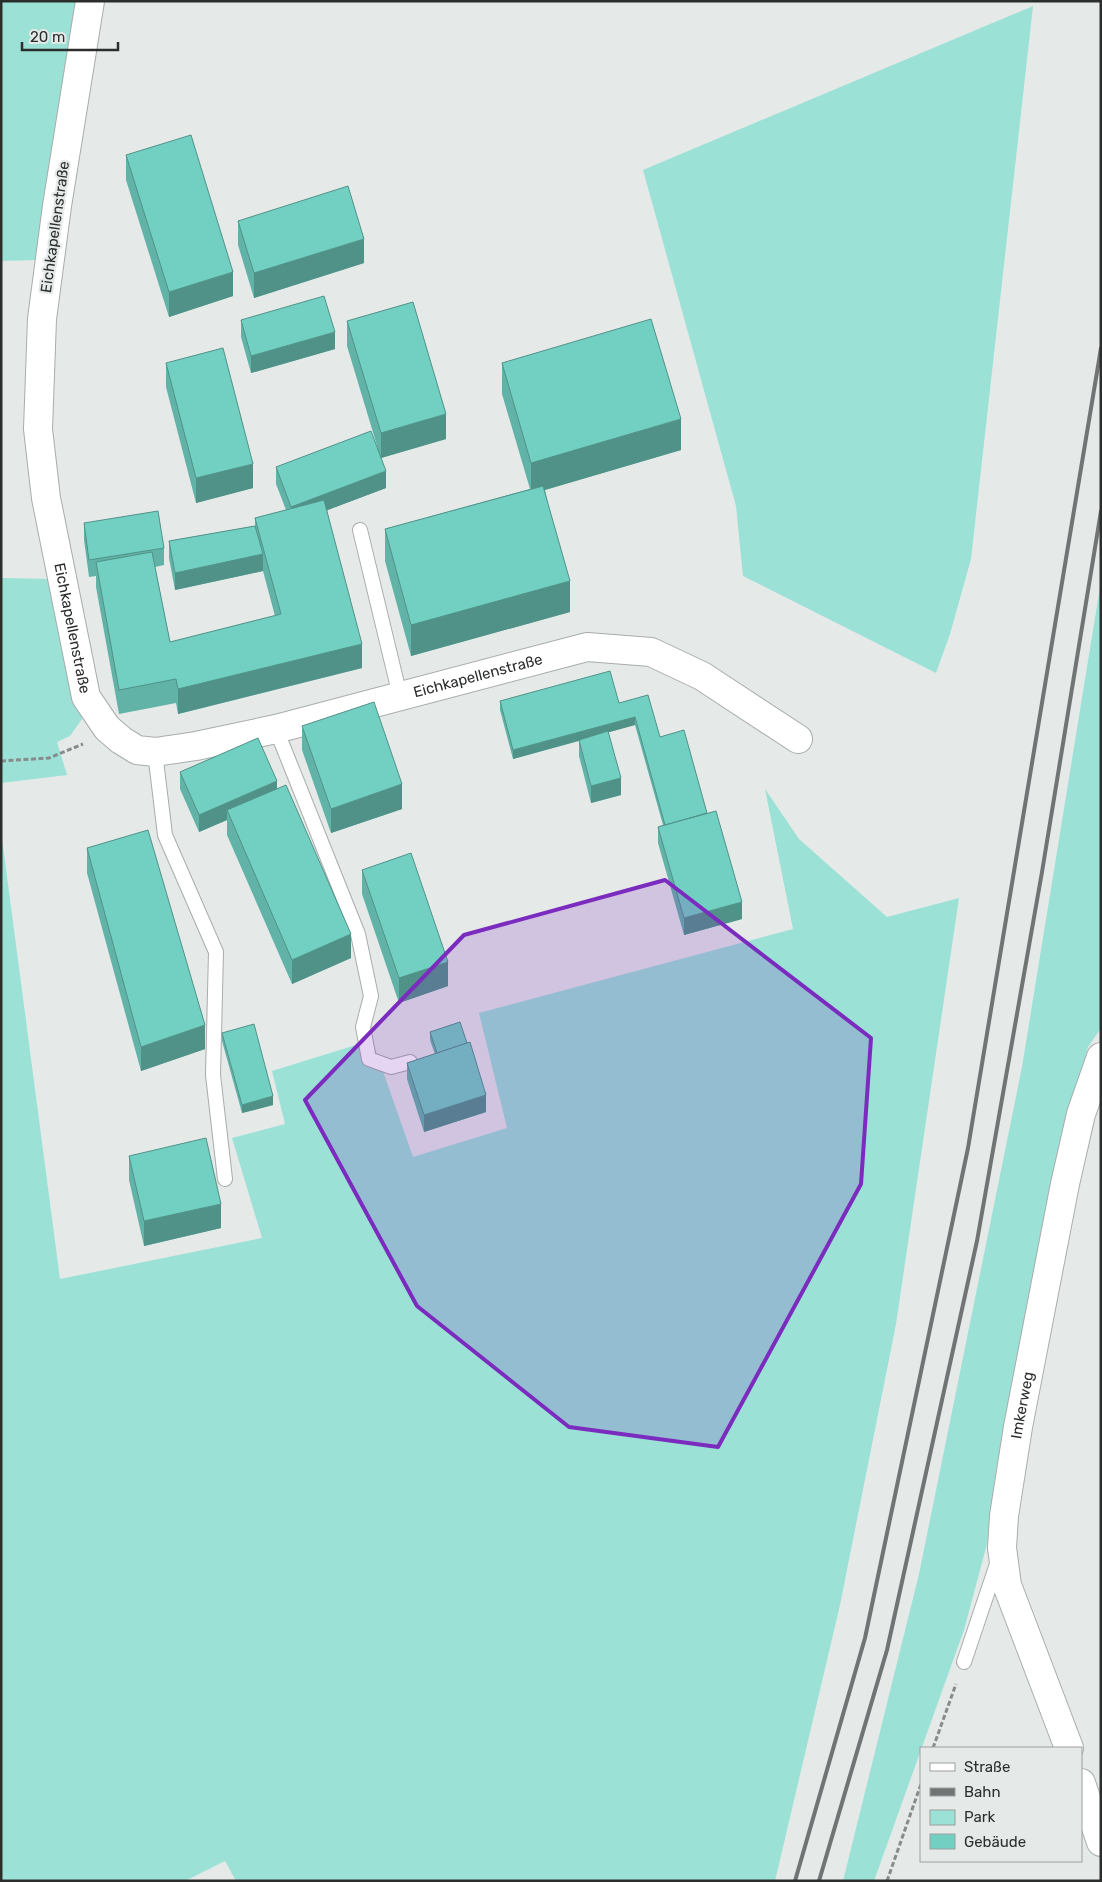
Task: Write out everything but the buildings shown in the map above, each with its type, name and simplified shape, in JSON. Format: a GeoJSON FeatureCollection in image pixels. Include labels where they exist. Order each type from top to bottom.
{"type":"FeatureCollection","features":[{"type":"Feature","properties":{"kind":"street","name":"Eichkapellenstraße"},"geometry":{"type":"LineString","coordinates":[[90,1],[57,206],[42,319],[38,429],[46,498],[86,697],[107,728],[137,750],[155,752],[196,746],[276,729],[588,647],[651,652],[702,676],[798,739]]}},
{"type":"Feature","properties":{"kind":"street","name":"Imkerweg"},"geometry":{"type":"LineString","coordinates":[[1069,1747],[1016,1610],[1008,1584],[1002,1548],[1007,1484],[1050,1259],[1081,1114],[1101,1057]]}},
{"type":"Feature","properties":{"kind":"street"},"geometry":{"type":"LineString","coordinates":[[1082,1787],[1101,1842]]}},
{"type":"Feature","properties":{"kind":"lane"},"geometry":{"type":"LineString","coordinates":[[360,530],[400,696]]}},
{"type":"Feature","properties":{"kind":"lane"},"geometry":{"type":"LineString","coordinates":[[276,729],[358,934],[371,996],[363,1027],[369,1059],[391,1067],[410,1062]]}},
{"type":"Feature","properties":{"kind":"lane"},"geometry":{"type":"LineString","coordinates":[[155,752],[165,835],[216,952],[213,1075],[225,1179]]}},
{"type":"Feature","properties":{"kind":"lane"},"geometry":{"type":"LineString","coordinates":[[964,1662],[1002,1548]]}},
{"type":"Feature","properties":{"kind":"path"},"geometry":{"type":"LineString","coordinates":[[1,761],[49,758],[71,751],[107,728]]}},
{"type":"Feature","properties":{"kind":"path"},"geometry":{"type":"LineString","coordinates":[[933,1747],[964,1662]]}},
{"type":"Feature","properties":{"kind":"path"},"geometry":{"type":"LineString","coordinates":[[887,1881],[920,1787]]}},
{"type":"Feature","properties":{"kind":"highlighted area"},"geometry":{"type":"Polygon","coordinates":[[[665,880],[871,1038],[861,1184],[718,1447],[569,1427],[417,1306],[305,1100],[464,935],[665,880]]]}},
{"type":"Feature","properties":{"kind":"green space"},"geometry":{"type":"Polygon","coordinates":[[[1,1],[85,1],[58,130],[36,260],[1,261],[1,1]]]}},
{"type":"Feature","properties":{"kind":"green space"},"geometry":{"type":"Polygon","coordinates":[[[1033,6],[971,559],[950,634],[936,673],[743,576],[736,506],[643,170],[1033,6]]]}},
{"type":"Feature","properties":{"kind":"green space"},"geometry":{"type":"Polygon","coordinates":[[[1,578],[53,579],[76,679],[82,719],[70,736],[57,742],[67,775],[1,783],[1,578]]]}},
{"type":"Feature","properties":{"kind":"green space"},"geometry":{"type":"Polygon","coordinates":[[[1101,581],[1101,1028],[1088,1047],[1062,1147],[996,1470],[987,1544],[964,1630],[922,1747],[920,1747],[920,1753],[874,1881],[843,1881],[919,1574],[1022,1067],[1101,581]]]}},
{"type":"Feature","properties":{"kind":"green space"},"geometry":{"type":"Polygon","coordinates":[[[765,789],[799,839],[887,917],[959,898],[896,1324],[840,1605],[775,1881],[236,1881],[225,1861],[185,1881],[1,1881],[1,831],[60,1279],[262,1238],[232,1138],[285,1124],[272,1071],[372,1040],[413,1157],[507,1128],[479,1013],[793,929],[765,789]]]}},
{"type":"Feature","properties":{"kind":"railway"},"geometry":{"type":"LineString","coordinates":[[795,1881],[865,1638],[968,1148],[1101,348]]}},
{"type":"Feature","properties":{"kind":"railway"},"geometry":{"type":"LineString","coordinates":[[819,1881],[887,1650],[977,1241],[1042,872],[1101,511]]}}]}
